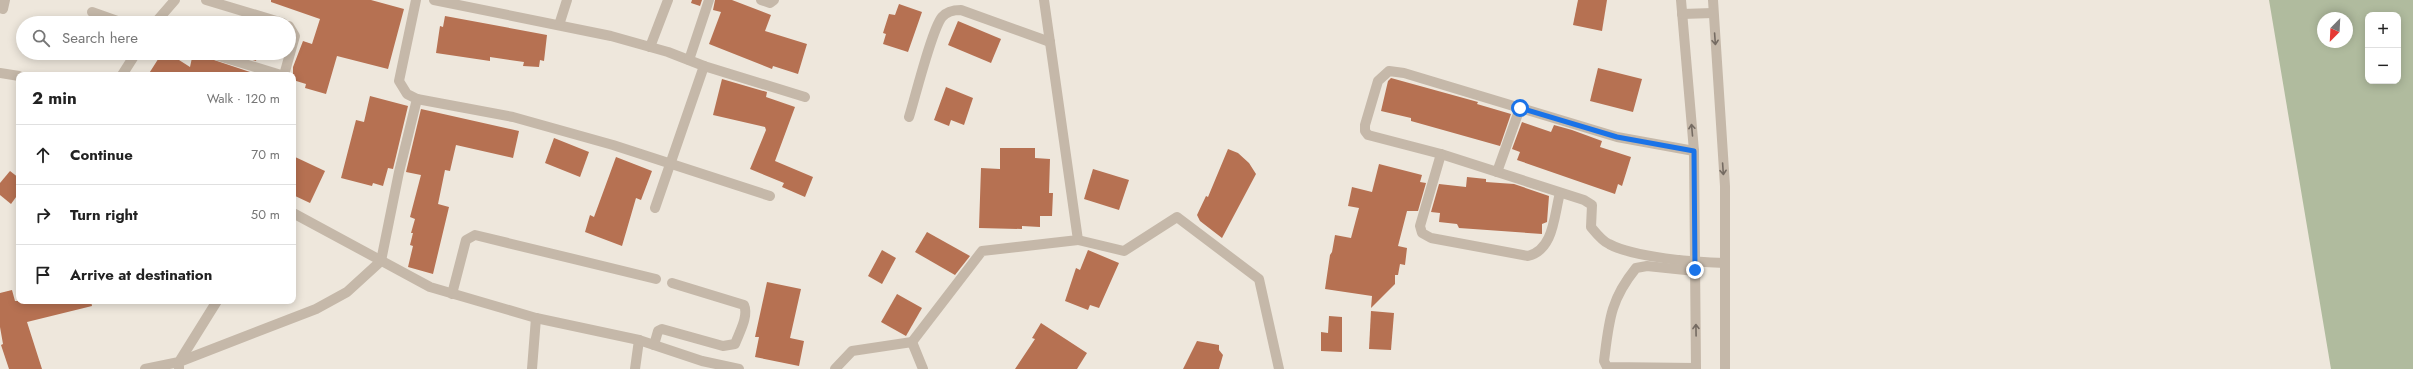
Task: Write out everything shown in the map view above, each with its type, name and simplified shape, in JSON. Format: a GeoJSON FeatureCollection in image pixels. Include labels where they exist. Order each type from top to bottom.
{"type":"FeatureCollection","features":[{"type":"Feature","properties":{"kind":"street"},"geometry":{"type":"LineString","coordinates":[[0,8],[4,9],[5,0]]}},
{"type":"Feature","properties":{"kind":"street"},"geometry":{"type":"LineString","coordinates":[[161,16],[174,0]]}},
{"type":"Feature","properties":{"kind":"street"},"geometry":{"type":"LineString","coordinates":[[206,0],[260,16]]}},
{"type":"Feature","properties":{"kind":"street"},"geometry":{"type":"LineString","coordinates":[[416,0],[399,81],[408,94],[418,99],[513,118],[669,164],[770,196]]}},
{"type":"Feature","properties":{"kind":"street"},"geometry":{"type":"LineString","coordinates":[[434,0],[611,36],[650,47],[704,66],[805,97]]}},
{"type":"Feature","properties":{"kind":"street"},"geometry":{"type":"LineString","coordinates":[[559,26],[567,0]]}},
{"type":"Feature","properties":{"kind":"street"},"geometry":{"type":"LineString","coordinates":[[650,47],[668,0]]}},
{"type":"Feature","properties":{"kind":"street"},"geometry":{"type":"LineString","coordinates":[[689,60],[709,0]]}},
{"type":"Feature","properties":{"kind":"street"},"geometry":{"type":"LineString","coordinates":[[761,0],[770,3],[774,0]]}},
{"type":"Feature","properties":{"kind":"street"},"geometry":{"type":"LineString","coordinates":[[1044,0],[1078,240]]}},
{"type":"Feature","properties":{"kind":"street"},"geometry":{"type":"LineString","coordinates":[[1681,0],[1694,151],[1695,266],[1696,369],[1607,367],[1604,361],[1611,310],[1626,280],[1636,268],[1647,266],[1695,266],[1725,263]]}},
{"type":"Feature","properties":{"kind":"street"},"geometry":{"type":"LineString","coordinates":[[1713,0],[1725,186],[1725,369]]}},
{"type":"Feature","properties":{"kind":"street"},"geometry":{"type":"LineString","coordinates":[[909,117],[936,32],[942,18],[952,10],[961,10],[1050,42]]}},
{"type":"Feature","properties":{"kind":"street"},"geometry":{"type":"LineString","coordinates":[[92,12],[103,16]]}},
{"type":"Feature","properties":{"kind":"street"},"geometry":{"type":"LineString","coordinates":[[1682,14],[1714,13]]}},
{"type":"Feature","properties":{"kind":"street"},"geometry":{"type":"LineString","coordinates":[[124,72],[132,60]]}},
{"type":"Feature","properties":{"kind":"street"},"geometry":{"type":"LineString","coordinates":[[233,60],[273,72]]}},
{"type":"Feature","properties":{"kind":"street"},"geometry":{"type":"LineString","coordinates":[[284,72],[288,60]]}},
{"type":"Feature","properties":{"kind":"street"},"geometry":{"type":"LineString","coordinates":[[655,208],[704,66]]}},
{"type":"Feature","properties":{"kind":"street"},"geometry":{"type":"LineString","coordinates":[[1694,151],[1617,137],[1404,73],[1389,71],[1383,74],[1374,90],[1365,131],[1368,135],[1441,154],[1584,200],[1592,205],[1591,227],[1608,244],[1627,251],[1695,266]]}},
{"type":"Feature","properties":{"kind":"street"},"geometry":{"type":"LineString","coordinates":[[0,73],[16,76]]}},
{"type":"Feature","properties":{"kind":"street"},"geometry":{"type":"LineString","coordinates":[[145,369],[179,366],[316,309],[347,292],[381,261],[399,172],[418,99]]}},
{"type":"Feature","properties":{"kind":"street"},"geometry":{"type":"LineString","coordinates":[[1497,172],[1520,108]]}},
{"type":"Feature","properties":{"kind":"street"},"geometry":{"type":"LineString","coordinates":[[1441,154],[1420,226],[1422,233],[1431,238],[1528,256],[1538,254],[1547,244],[1560,192]]}},
{"type":"Feature","properties":{"kind":"street"},"geometry":{"type":"LineString","coordinates":[[296,215],[430,287],[536,318],[639,340],[702,361],[729,368],[740,369]]}},
{"type":"Feature","properties":{"kind":"street"},"geometry":{"type":"LineString","coordinates":[[835,369],[852,351],[912,342],[982,250],[1078,240],[1124,251],[1177,218],[1259,279],[1279,369]]}},
{"type":"Feature","properties":{"kind":"street"},"geometry":{"type":"LineString","coordinates":[[452,294],[466,240],[475,235],[656,279]]}},
{"type":"Feature","properties":{"kind":"street"},"geometry":{"type":"LineString","coordinates":[[654,345],[658,330],[662,329],[723,346],[730,346],[735,344],[747,310],[744,304],[672,283]]}},
{"type":"Feature","properties":{"kind":"street"},"geometry":{"type":"LineString","coordinates":[[179,366],[214,304]]}},
{"type":"Feature","properties":{"kind":"street"},"geometry":{"type":"LineString","coordinates":[[532,369],[536,318]]}},
{"type":"Feature","properties":{"kind":"street"},"geometry":{"type":"LineString","coordinates":[[635,369],[639,340]]}},
{"type":"Feature","properties":{"kind":"street"},"geometry":{"type":"LineString","coordinates":[[912,342],[923,369]]}},
{"type":"Feature","properties":{"kind":"green space"},"geometry":{"type":"Polygon","coordinates":[[[2269,0],[2413,0],[2413,369],[2331,369],[2269,0]]]}},
{"type":"Feature","properties":{"kind":"building"},"geometry":{"type":"Polygon","coordinates":[[[271,0],[371,0],[404,9],[388,69],[337,56],[326,94],[305,88],[306,84],[296,81],[296,72],[293,72],[293,67],[303,41],[312,44],[320,19],[271,2],[271,0]]]}},
{"type":"Feature","properties":{"kind":"building"},"geometry":{"type":"Polygon","coordinates":[[[692,0],[702,0],[700,6],[691,3],[692,0]]]}},
{"type":"Feature","properties":{"kind":"building"},"geometry":{"type":"Polygon","coordinates":[[[715,0],[732,0],[771,15],[765,31],[807,44],[798,74],[773,66],[772,69],[709,44],[721,12],[713,10],[715,0]]]}},
{"type":"Feature","properties":{"kind":"building"},"geometry":{"type":"Polygon","coordinates":[[[1578,0],[1607,0],[1602,31],[1573,25],[1578,0]]]}},
{"type":"Feature","properties":{"kind":"building"},"geometry":{"type":"Polygon","coordinates":[[[899,4],[922,12],[908,52],[883,44],[886,34],[883,33],[889,14],[895,15],[899,4]]]}},
{"type":"Feature","properties":{"kind":"building"},"geometry":{"type":"Polygon","coordinates":[[[445,16],[547,35],[544,61],[540,60],[539,67],[523,66],[524,62],[490,57],[490,61],[436,53],[440,26],[443,27],[445,16]]]}},
{"type":"Feature","properties":{"kind":"building"},"geometry":{"type":"Polygon","coordinates":[[[958,21],[1001,39],[991,63],[948,45],[958,21]]]}},
{"type":"Feature","properties":{"kind":"building"},"geometry":{"type":"Polygon","coordinates":[[[158,60],[179,60],[190,67],[192,60],[214,60],[250,72],[150,72],[158,60]]]}},
{"type":"Feature","properties":{"kind":"building"},"geometry":{"type":"Polygon","coordinates":[[[1598,68],[1642,79],[1633,112],[1590,101],[1598,68]]]}},
{"type":"Feature","properties":{"kind":"building"},"geometry":{"type":"Polygon","coordinates":[[[1391,78],[1478,102],[1477,104],[1511,114],[1500,146],[1411,121],[1411,118],[1381,111],[1388,81],[1391,78]]]}},
{"type":"Feature","properties":{"kind":"building"},"geometry":{"type":"Polygon","coordinates":[[[722,79],[767,92],[766,97],[795,107],[775,161],[813,177],[805,197],[782,187],[784,183],[750,169],[766,130],[765,127],[713,115],[722,79]]]}},
{"type":"Feature","properties":{"kind":"building"},"geometry":{"type":"Polygon","coordinates":[[[946,87],[973,98],[964,125],[951,120],[949,126],[934,120],[946,87]]]}},
{"type":"Feature","properties":{"kind":"building"},"geometry":{"type":"Polygon","coordinates":[[[370,96],[408,106],[393,169],[388,168],[383,186],[373,183],[372,186],[341,178],[356,120],[364,122],[370,96]]]}},
{"type":"Feature","properties":{"kind":"building"},"geometry":{"type":"Polygon","coordinates":[[[421,109],[519,131],[513,158],[456,145],[450,171],[445,170],[438,204],[449,207],[433,274],[408,267],[413,246],[410,245],[413,233],[411,233],[415,219],[410,217],[421,175],[406,172],[421,109]]]}},
{"type":"Feature","properties":{"kind":"building"},"geometry":{"type":"Polygon","coordinates":[[[1522,122],[1551,132],[1554,125],[1572,130],[1602,141],[1600,147],[1631,157],[1622,186],[1618,184],[1615,194],[1517,160],[1520,152],[1512,149],[1522,122]]]}},
{"type":"Feature","properties":{"kind":"building"},"geometry":{"type":"Polygon","coordinates":[[[554,138],[589,152],[580,177],[545,163],[554,138]]]}},
{"type":"Feature","properties":{"kind":"building"},"geometry":{"type":"Polygon","coordinates":[[[1000,148],[1035,148],[1035,158],[1050,159],[1049,193],[1053,193],[1052,216],[1040,216],[1040,227],[1022,226],[1022,229],[979,228],[981,168],[1000,169],[1000,148]]]}},
{"type":"Feature","properties":{"kind":"building"},"geometry":{"type":"Polygon","coordinates":[[[1228,149],[1238,153],[1249,163],[1256,174],[1222,238],[1200,221],[1197,215],[1206,196],[1208,197],[1228,149]]]}},
{"type":"Feature","properties":{"kind":"building"},"geometry":{"type":"Polygon","coordinates":[[[296,157],[325,171],[310,203],[296,196],[296,157]]]}},
{"type":"Feature","properties":{"kind":"building"},"geometry":{"type":"Polygon","coordinates":[[[616,157],[652,171],[641,200],[636,198],[622,246],[585,232],[590,215],[594,217],[616,157]]]}},
{"type":"Feature","properties":{"kind":"building"},"geometry":{"type":"Polygon","coordinates":[[[1379,164],[1422,175],[1420,182],[1426,183],[1418,211],[1407,211],[1398,246],[1407,248],[1405,265],[1400,264],[1398,275],[1395,275],[1395,284],[1371,308],[1372,296],[1325,289],[1330,255],[1332,252],[1335,235],[1351,238],[1359,208],[1348,206],[1352,187],[1372,192],[1379,164]]]}},
{"type":"Feature","properties":{"kind":"building"},"geometry":{"type":"Polygon","coordinates":[[[1093,169],[1129,180],[1119,210],[1084,199],[1093,169]]]}},
{"type":"Feature","properties":{"kind":"building"},"geometry":{"type":"Polygon","coordinates":[[[10,171],[16,176],[16,197],[11,204],[0,195],[0,183],[10,171]]]}},
{"type":"Feature","properties":{"kind":"building"},"geometry":{"type":"Polygon","coordinates":[[[1467,177],[1486,179],[1486,182],[1514,184],[1549,196],[1547,222],[1542,224],[1542,234],[1459,228],[1457,224],[1439,222],[1440,213],[1431,212],[1439,184],[1466,187],[1467,177]]]}},
{"type":"Feature","properties":{"kind":"building"},"geometry":{"type":"Polygon","coordinates":[[[927,232],[970,256],[955,275],[915,252],[927,232]]]}},
{"type":"Feature","properties":{"kind":"building"},"geometry":{"type":"Polygon","coordinates":[[[882,250],[896,258],[882,284],[868,276],[882,250]]]}},
{"type":"Feature","properties":{"kind":"building"},"geometry":{"type":"Polygon","coordinates":[[[1088,250],[1119,263],[1099,308],[1090,305],[1088,310],[1065,301],[1076,268],[1080,270],[1088,250]]]}},
{"type":"Feature","properties":{"kind":"building"},"geometry":{"type":"Polygon","coordinates":[[[767,282],[801,289],[790,338],[804,341],[799,366],[755,357],[759,337],[755,337],[767,282]]]}},
{"type":"Feature","properties":{"kind":"building"},"geometry":{"type":"Polygon","coordinates":[[[12,290],[16,304],[92,304],[92,306],[27,322],[42,369],[9,369],[1,345],[3,344],[0,327],[0,293],[12,290]]]}},
{"type":"Feature","properties":{"kind":"building"},"geometry":{"type":"Polygon","coordinates":[[[897,294],[922,308],[906,336],[881,322],[897,294]]]}},
{"type":"Feature","properties":{"kind":"building"},"geometry":{"type":"Polygon","coordinates":[[[1371,311],[1394,313],[1391,350],[1369,349],[1371,311]]]}},
{"type":"Feature","properties":{"kind":"building"},"geometry":{"type":"Polygon","coordinates":[[[1329,316],[1342,317],[1342,352],[1321,351],[1321,332],[1328,333],[1329,316]]]}},
{"type":"Feature","properties":{"kind":"building"},"geometry":{"type":"Polygon","coordinates":[[[1041,323],[1087,353],[1077,369],[1015,369],[1035,339],[1032,338],[1041,323]]]}},
{"type":"Feature","properties":{"kind":"building"},"geometry":{"type":"Polygon","coordinates":[[[1197,341],[1219,345],[1219,350],[1223,355],[1219,369],[1183,369],[1197,341]]]}},
{"type":"Feature","properties":{"kind":"route"},"geometry":{"type":"LineString","coordinates":[[1520,108],[1617,137],[1694,151],[1695,270]]}}]}
